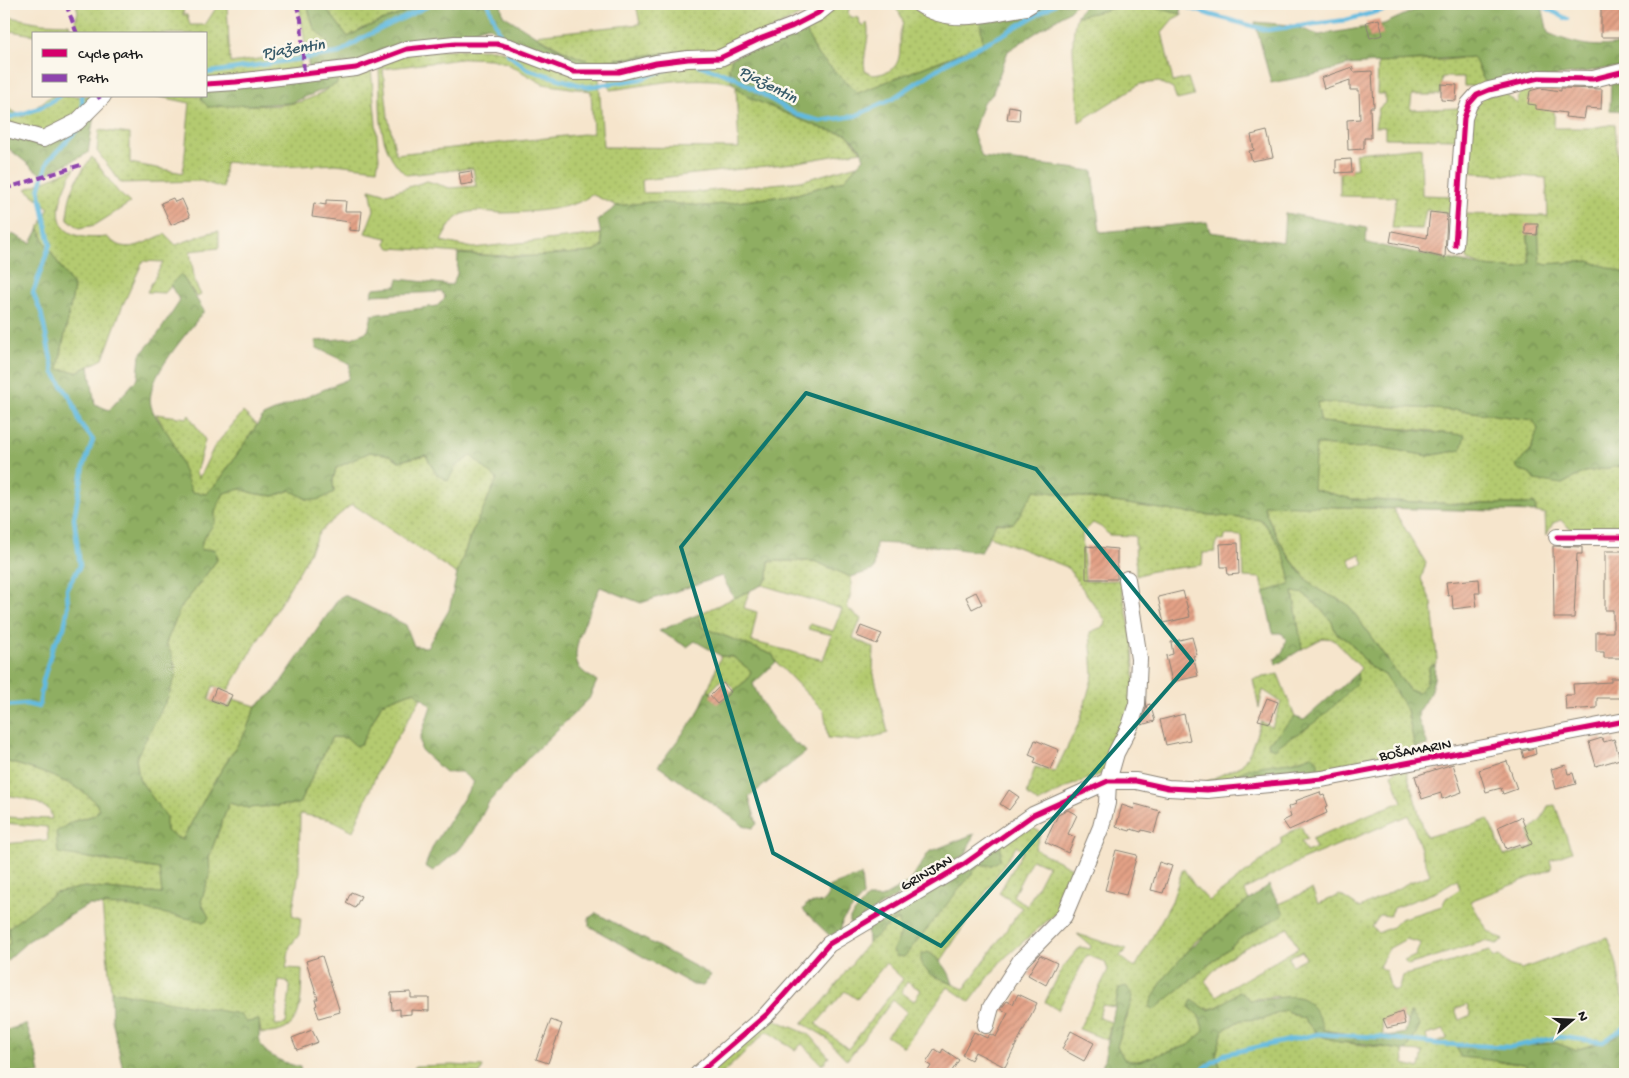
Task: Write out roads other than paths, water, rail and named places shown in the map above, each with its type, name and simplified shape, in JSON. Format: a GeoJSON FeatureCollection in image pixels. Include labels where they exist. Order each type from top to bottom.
{"type":"FeatureCollection","features":[{"type":"Feature","properties":{"kind":"street"},"geometry":{"type":"LineString","coordinates":[[208,84],[356,68],[407,49],[455,44],[503,45],[548,64],[574,72],[618,72],[664,62],[720,58],[762,38],[792,28],[818,13],[829,4]]}},
{"type":"Feature","properties":{"kind":"street"},"geometry":{"type":"LineString","coordinates":[[919,4],[940,15],[964,17],[1026,7],[1031,4]]}},
{"type":"Feature","properties":{"kind":"street"},"geometry":{"type":"LineString","coordinates":[[1455,245],[1464,118],[1470,104],[1477,95],[1489,90],[1540,78],[1593,79],[1625,71]]}},
{"type":"Feature","properties":{"kind":"street"},"geometry":{"type":"LineString","coordinates":[[4,128],[43,139],[82,116],[101,98]]}},
{"type":"Feature","properties":{"kind":"street"},"geometry":{"type":"LineString","coordinates":[[1557,537],[1625,537]]}},
{"type":"Feature","properties":{"kind":"street"},"geometry":{"type":"LineString","coordinates":[[986,1025],[992,1006],[1021,960],[1064,916],[1101,827],[1107,803],[1108,781],[1116,754],[1130,726],[1137,704],[1139,659],[1127,579]]}},
{"type":"Feature","properties":{"kind":"street","name":"BOŠAMARIN"},"geometry":{"type":"LineString","coordinates":[[1207,790],[1322,778],[1625,722]]}},
{"type":"Feature","properties":{"kind":"street","name":"GRINJAN"},"geometry":{"type":"LineString","coordinates":[[698,1074],[768,1012],[829,944],[964,864],[1032,815],[1108,781],[1136,781],[1168,788],[1207,790]]}},
{"type":"Feature","properties":{"kind":"waterway","name":"Pjažentin"},"geometry":{"type":"LineString","coordinates":[[208,73],[339,53],[364,37],[432,4]]}},
{"type":"Feature","properties":{"kind":"waterway","name":"Pjažentin"},"geometry":{"type":"LineString","coordinates":[[488,4],[503,42]]}},
{"type":"Feature","properties":{"kind":"waterway","name":"Pjažentin"},"geometry":{"type":"LineString","coordinates":[[699,65],[734,77],[797,115],[820,121],[855,116],[892,99],[951,60],[1002,35],[1055,4]]}},
{"type":"Feature","properties":{"kind":"waterway","name":"Pjažentin"},"geometry":{"type":"LineString","coordinates":[[1179,4],[1267,30],[1346,20],[1387,9],[1397,4]]}},
{"type":"Feature","properties":{"kind":"waterway","name":"Pjažentin"},"geometry":{"type":"LineString","coordinates":[[1539,4],[1567,19]]}},
{"type":"Feature","properties":{"kind":"waterway","name":"Pjažentin"},"geometry":{"type":"LineString","coordinates":[[508,54],[527,69],[586,87],[641,79],[667,69]]}},
{"type":"Feature","properties":{"kind":"waterway","name":"Pjažentin"},"geometry":{"type":"LineString","coordinates":[[4,113],[11,117],[42,107],[56,98]]}},
{"type":"Feature","properties":{"kind":"waterway"},"geometry":{"type":"LineString","coordinates":[[82,98],[83,110]]}},
{"type":"Feature","properties":{"kind":"waterway"},"geometry":{"type":"LineString","coordinates":[[4,706],[26,704],[39,707],[43,681],[53,646],[64,628],[68,608],[67,588],[80,566],[74,518],[84,466],[93,440],[80,423],[73,402],[54,373],[41,312],[33,293],[50,244],[39,190],[48,161],[78,129]]}},
{"type":"Feature","properties":{"kind":"waterway"},"geometry":{"type":"LineString","coordinates":[[1195,1074],[1225,1054],[1318,1034],[1378,1037],[1439,1044],[1511,1047],[1560,1037],[1603,1042],[1625,1027]]}}]}
